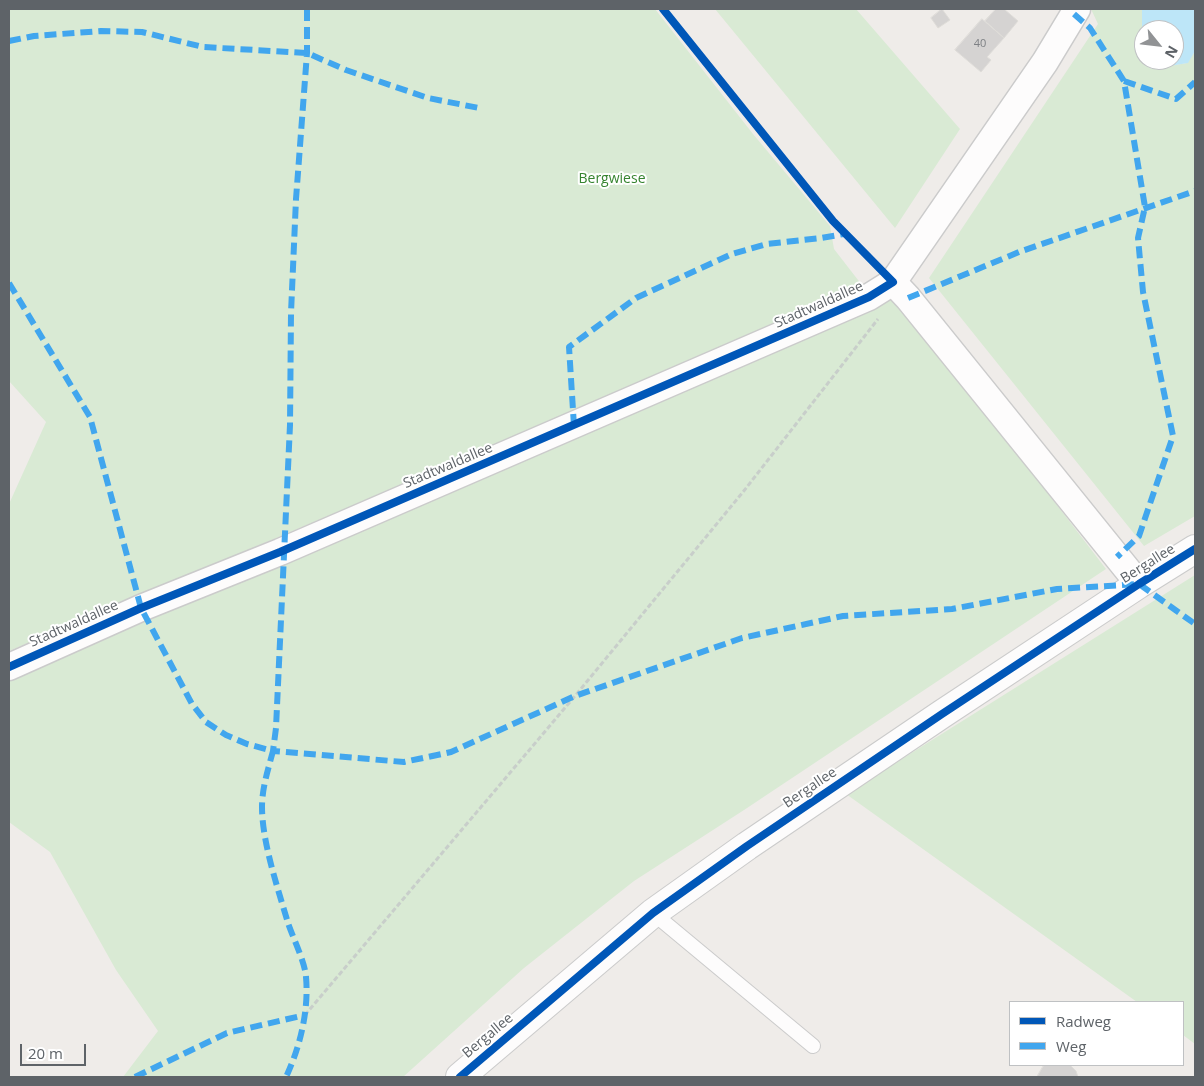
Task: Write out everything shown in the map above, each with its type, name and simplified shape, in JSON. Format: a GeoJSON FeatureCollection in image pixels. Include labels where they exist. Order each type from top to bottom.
{"type":"FeatureCollection","features":[{"type":"Feature","properties":{"kind":"street","name":"Stadtwaldallee"},"geometry":{"type":"LineString","coordinates":[[9,666],[141,608],[280,552],[869,297],[893,282],[1045,62],[1072,11]]}},
{"type":"Feature","properties":{"kind":"street"},"geometry":{"type":"LineString","coordinates":[[893,282],[908,298],[1139,584]]}},
{"type":"Feature","properties":{"kind":"street","name":"Bergallee"},"geometry":{"type":"LineString","coordinates":[[460,1077],[653,913],[755,840],[1139,584],[1195,550]]}},
{"type":"Feature","properties":{"kind":"lane"},"geometry":{"type":"LineString","coordinates":[[653,913],[813,1046]]}},
{"type":"Feature","properties":{"kind":"path"},"geometry":{"type":"LineString","coordinates":[[305,1015],[569,704],[749,484],[877,322],[893,282]]}},
{"type":"Feature","properties":{"kind":"green space","name":"Bergwiese"},"geometry":{"type":"Polygon","coordinates":[[[9,9],[655,9],[753,134],[830,226],[834,249],[865,289],[9,651],[9,504],[46,422],[9,381],[9,9]]]}},
{"type":"Feature","properties":{"kind":"green space"},"geometry":{"type":"Polygon","coordinates":[[[715,9],[856,9],[960,129],[895,228],[715,9]]]}},
{"type":"Feature","properties":{"kind":"green space"},"geometry":{"type":"Polygon","coordinates":[[[1091,9],[1142,9],[1142,20],[1134,20],[1134,70],[1184,70],[1184,64],[1187,63],[1195,51],[1195,516],[1144,546],[929,278],[1098,24],[1091,9]]]}},
{"type":"Feature","properties":{"kind":"green space"},"geometry":{"type":"Polygon","coordinates":[[[896,295],[1106,569],[634,881],[524,968],[403,1077],[123,1077],[158,1031],[116,970],[50,852],[9,822],[9,673],[896,295]]]}},
{"type":"Feature","properties":{"kind":"green space"},"geometry":{"type":"Polygon","coordinates":[[[1195,575],[1195,1044],[1184,1036],[1184,1001],[1136,1001],[846,794],[1195,575]]]}},
{"type":"Feature","properties":{"kind":"water"},"geometry":{"type":"Polygon","coordinates":[[[1142,9],[1195,9],[1195,51],[1188,63],[1184,64],[1184,20],[1142,20],[1142,9]]]}},
{"type":"Feature","properties":{"kind":"building"},"geometry":{"type":"Polygon","coordinates":[[[942,9],[950,20],[938,28],[931,18],[942,9]]]}},
{"type":"Feature","properties":{"kind":"building"},"geometry":{"type":"Polygon","coordinates":[[[996,9],[1004,9],[1018,21],[1004,38],[985,21],[996,9]]]}},
{"type":"Feature","properties":{"kind":"building"},"geometry":{"type":"Polygon","coordinates":[[[982,19],[1004,38],[987,57],[991,60],[981,72],[955,50],[982,19]]]}},
{"type":"Feature","properties":{"kind":"building"},"geometry":{"type":"Polygon","coordinates":[[[1043,1066],[1071,1066],[1076,1071],[1078,1077],[1037,1077],[1043,1066]]]}},
{"type":"Feature","properties":{"kind":"marked path"},"geometry":{"type":"LineString","coordinates":[[307,9],[307,53],[296,199],[291,313],[290,425],[276,728],[273,751],[404,762],[451,752],[575,696],[742,638],[843,616],[952,609],[1057,589],[1139,584],[1195,624]]}},
{"type":"Feature","properties":{"kind":"marked path"},"geometry":{"type":"LineString","coordinates":[[1074,14],[1090,28],[1124,81],[1145,207],[1138,238],[1143,292],[1173,436],[1139,536],[1117,557]]}},
{"type":"Feature","properties":{"kind":"marked path"},"geometry":{"type":"LineString","coordinates":[[9,41],[34,36],[101,31],[142,32],[203,47],[307,53],[346,70],[428,98],[479,108]]}},
{"type":"Feature","properties":{"kind":"marked path"},"geometry":{"type":"LineString","coordinates":[[1124,81],[1176,99],[1195,82]]}},
{"type":"Feature","properties":{"kind":"marked path"},"geometry":{"type":"LineString","coordinates":[[908,298],[1019,252],[1195,191]]}},
{"type":"Feature","properties":{"kind":"marked path"},"geometry":{"type":"LineString","coordinates":[[574,426],[569,347],[636,298],[732,254],[767,244],[844,234]]}},
{"type":"Feature","properties":{"kind":"marked path"},"geometry":{"type":"LineString","coordinates":[[9,283],[90,417],[141,608],[192,704],[206,722],[226,735],[247,744],[273,751],[262,800],[263,821],[271,865],[288,923],[303,964],[307,990],[305,1016],[299,1041],[286,1077]]}},
{"type":"Feature","properties":{"kind":"marked path"},"geometry":{"type":"LineString","coordinates":[[135,1077],[227,1033],[305,1015]]}},
{"type":"Feature","properties":{"kind":"cycle path"},"geometry":{"type":"LineString","coordinates":[[9,667],[141,608],[280,552],[869,297],[893,282],[833,221],[663,9]]}},
{"type":"Feature","properties":{"kind":"cycle path"},"geometry":{"type":"LineString","coordinates":[[460,1077],[653,913],[747,846],[942,714],[1195,549]]}}]}
